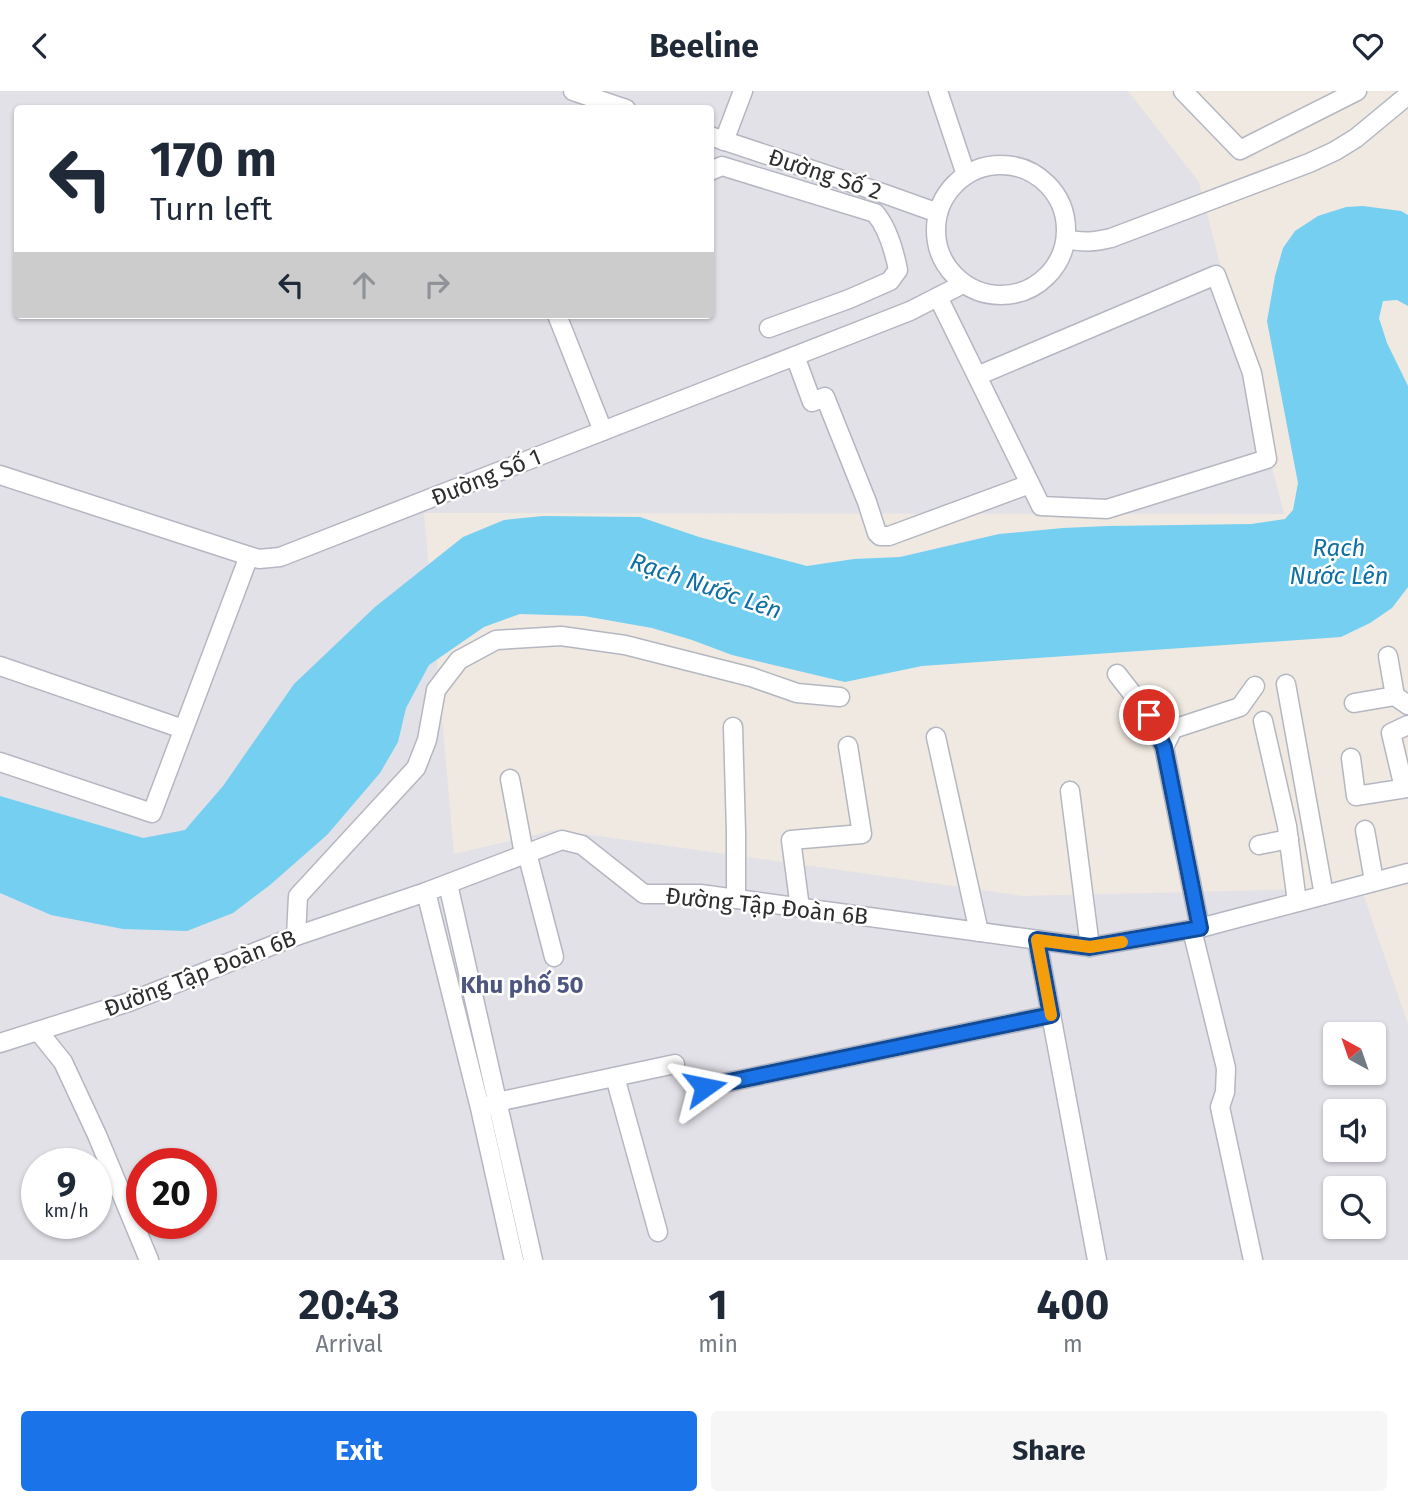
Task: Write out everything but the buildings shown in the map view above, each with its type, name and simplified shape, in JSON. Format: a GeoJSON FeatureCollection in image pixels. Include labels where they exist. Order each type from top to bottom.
{"type":"FeatureCollection","features":[{"type":"Feature","properties":{"kind":"street"},"geometry":{"type":"LineString","coordinates":[[573,91],[623,102]]}},
{"type":"Feature","properties":{"kind":"street"},"geometry":{"type":"LineString","coordinates":[[717,139],[743,91]]}},
{"type":"Feature","properties":{"kind":"street"},"geometry":{"type":"LineString","coordinates":[[938,91],[966,175]]}},
{"type":"Feature","properties":{"kind":"street"},"geometry":{"type":"LineString","coordinates":[[1183,91],[1240,150],[1357,91]]}},
{"type":"Feature","properties":{"kind":"street"},"geometry":{"type":"LineString","coordinates":[[1066,239],[1093,242],[1111,237],[1309,163],[1356,138],[1408,95]]}},
{"type":"Feature","properties":{"kind":"street","name":"Đường Số 2"},"geometry":{"type":"LineString","coordinates":[[717,139],[938,213]]}},
{"type":"Feature","properties":{"kind":"street"},"geometry":{"type":"LineString","coordinates":[[714,169],[722,166],[875,213],[895,256],[898,270],[890,281],[769,328]]}},
{"type":"Feature","properties":{"kind":"street"},"geometry":{"type":"LineString","coordinates":[[985,167],[1020,167],[1034,173],[1055,191],[1066,217],[1066,239],[1053,271],[1031,289],[1017,294],[996,295],[975,291],[963,284],[944,263],[936,236],[938,213],[946,195],[966,175],[985,167]]}},
{"type":"Feature","properties":{"kind":"street"},"geometry":{"type":"LineString","coordinates":[[938,297],[1041,506],[1107,509],[1266,459],[1252,373],[1216,275],[977,376]]}},
{"type":"Feature","properties":{"kind":"street","name":"Đường Số 1"},"geometry":{"type":"LineString","coordinates":[[0,475],[259,559],[280,557],[911,311],[963,284]]}},
{"type":"Feature","properties":{"kind":"street"},"geometry":{"type":"LineString","coordinates":[[849,299],[860,330]]}},
{"type":"Feature","properties":{"kind":"street"},"geometry":{"type":"LineString","coordinates":[[559,319],[603,431]]}},
{"type":"Feature","properties":{"kind":"street"},"geometry":{"type":"LineString","coordinates":[[795,356],[812,402],[825,397],[880,536],[889,536],[1030,484]]}},
{"type":"Feature","properties":{"kind":"street"},"geometry":{"type":"LineString","coordinates":[[0,762],[152,813],[249,556]]}},
{"type":"Feature","properties":{"kind":"street"},"geometry":{"type":"LineString","coordinates":[[296,936],[298,896],[416,768],[427,740],[436,690],[459,660],[496,640],[561,636],[625,645],[751,677],[797,693],[840,697]]}},
{"type":"Feature","properties":{"kind":"street"},"geometry":{"type":"LineString","coordinates":[[1354,703],[1402,701],[1388,656]]}},
{"type":"Feature","properties":{"kind":"street"},"geometry":{"type":"LineString","coordinates":[[0,666],[183,729]]}},
{"type":"Feature","properties":{"kind":"street"},"geometry":{"type":"LineString","coordinates":[[1116,674],[1149,715],[1164,747],[1196,929],[1226,1068],[1225,1092],[1220,1107],[1253,1260]]}},
{"type":"Feature","properties":{"kind":"street"},"geometry":{"type":"LineString","coordinates":[[1286,684],[1324,895]]}},
{"type":"Feature","properties":{"kind":"street"},"geometry":{"type":"LineString","coordinates":[[1164,747],[1173,729],[1240,707],[1255,686]]}},
{"type":"Feature","properties":{"kind":"street"},"geometry":{"type":"LineString","coordinates":[[1263,721],[1287,826],[1297,902]]}},
{"type":"Feature","properties":{"kind":"street"},"geometry":{"type":"LineString","coordinates":[[1351,758],[1356,796],[1406,788],[1391,733],[1408,725]]}},
{"type":"Feature","properties":{"kind":"street"},"geometry":{"type":"LineString","coordinates":[[733,727],[736,899]]}},
{"type":"Feature","properties":{"kind":"street"},"geometry":{"type":"LineString","coordinates":[[936,737],[979,932]]}},
{"type":"Feature","properties":{"kind":"street"},"geometry":{"type":"LineString","coordinates":[[800,908],[791,840],[862,834],[848,745]]}},
{"type":"Feature","properties":{"kind":"street"},"geometry":{"type":"LineString","coordinates":[[510,779],[526,854],[554,957]]}},
{"type":"Feature","properties":{"kind":"street"},"geometry":{"type":"LineString","coordinates":[[1070,791],[1090,947]]}},
{"type":"Feature","properties":{"kind":"street"},"geometry":{"type":"LineString","coordinates":[[1365,830],[1374,881]]}},
{"type":"Feature","properties":{"kind":"street"},"geometry":{"type":"LineString","coordinates":[[1259,845],[1289,839]]}},
{"type":"Feature","properties":{"kind":"street","name":"Đường Tập Đoàn 6B"},"geometry":{"type":"LineString","coordinates":[[0,1043],[129,1002],[296,936],[426,892],[562,840],[582,845],[644,894],[700,894],[1090,947],[1196,929],[1408,873]]}},
{"type":"Feature","properties":{"kind":"street"},"geometry":{"type":"LineString","coordinates":[[447,884],[489,1105],[514,1260]]}},
{"type":"Feature","properties":{"kind":"street"},"geometry":{"type":"LineString","coordinates":[[426,892],[533,1260]]}},
{"type":"Feature","properties":{"kind":"street"},"geometry":{"type":"LineString","coordinates":[[1037,940],[1097,1260]]}},
{"type":"Feature","properties":{"kind":"street"},"geometry":{"type":"LineString","coordinates":[[705,1087],[1051,1015]]}},
{"type":"Feature","properties":{"kind":"street"},"geometry":{"type":"LineString","coordinates":[[38,1031],[61,1057],[149,1260]]}},
{"type":"Feature","properties":{"kind":"street"},"geometry":{"type":"LineString","coordinates":[[489,1105],[676,1064]]}},
{"type":"Feature","properties":{"kind":"street"},"geometry":{"type":"LineString","coordinates":[[615,1077],[658,1232]]}},
{"type":"Feature","properties":{"kind":"shaded area"},"geometry":{"type":"Polygon","coordinates":[[[0,91],[1128,91],[1199,182],[1284,514],[424,513],[454,854],[556,830],[1023,896],[1361,888],[1408,1024],[1408,1260],[0,1260],[0,91]]]}},
{"type":"Feature","properties":{"kind":"water","name":"Rạch Nước Lên"},"geometry":{"type":"Polygon","coordinates":[[[1363,206],[1401,211],[1408,215],[1408,306],[1397,300],[1383,301],[1379,318],[1387,343],[1408,386],[1408,587],[1392,608],[1370,623],[1341,637],[922,666],[845,682],[732,655],[652,628],[584,616],[520,614],[484,627],[429,665],[406,708],[398,742],[380,773],[327,835],[233,913],[187,931],[123,929],[51,915],[0,893],[0,796],[143,838],[185,830],[223,786],[294,684],[375,607],[463,537],[504,520],[543,516],[640,517],[699,537],[807,566],[854,559],[900,557],[999,534],[1108,526],[1251,524],[1285,519],[1293,510],[1298,483],[1267,321],[1275,276],[1283,248],[1295,231],[1318,216],[1346,207],[1363,206]]]}},
{"type":"Feature","properties":{"kind":"slow traffic"},"geometry":{"type":"LineString","coordinates":[[1051,1015],[1037,940],[1090,947],[1122,942]]}},
{"type":"Feature","properties":{"kind":"district","name":"Khu phố 50"},"geometry":{"type":"Point","coordinates":[522,985]}},
{"type":"Feature","properties":{"kind":"route"},"geometry":{"type":"LineString","coordinates":[[705,1087],[1051,1015],[1037,940],[1090,947],[1200,928],[1164,747],[1149,715]]}}]}
